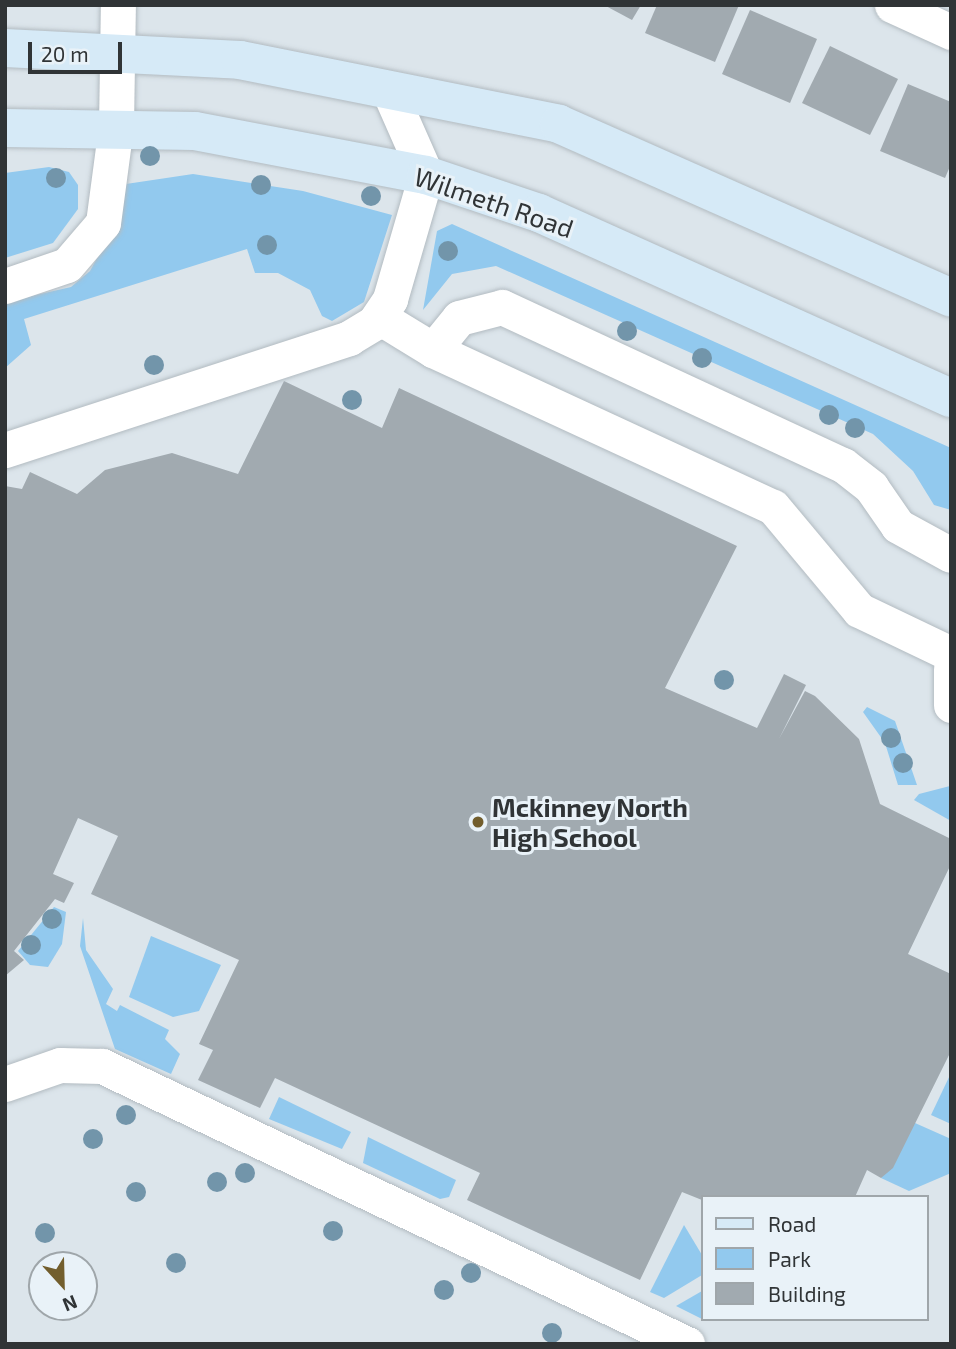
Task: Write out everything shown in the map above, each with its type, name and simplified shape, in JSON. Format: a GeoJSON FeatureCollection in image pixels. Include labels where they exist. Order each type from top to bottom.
{"type":"FeatureCollection","features":[{"type":"Feature","properties":{"kind":"main road"},"geometry":{"type":"LineString","coordinates":[[5,48],[118,50],[240,60],[559,124],[951,299]]}},
{"type":"Feature","properties":{"kind":"main road","name":"Wilmeth Road"},"geometry":{"type":"LineString","coordinates":[[5,128],[116,126],[276,142],[426,175],[539,213],[951,398]]}},
{"type":"Feature","properties":{"kind":"street"},"geometry":{"type":"LineString","coordinates":[[5,286],[54,273],[99,230],[111,193],[116,126],[118,5]]}},
{"type":"Feature","properties":{"kind":"street"},"geometry":{"type":"LineString","coordinates":[[892,5],[951,32]]}},
{"type":"Feature","properties":{"kind":"street"},"geometry":{"type":"LineString","coordinates":[[5,450],[349,338],[379,317],[426,175],[387,89]]}},
{"type":"Feature","properties":{"kind":"street"},"geometry":{"type":"LineString","coordinates":[[433,349],[458,318],[502,307],[843,465],[871,487],[898,526],[951,555]]}},
{"type":"Feature","properties":{"kind":"street"},"geometry":{"type":"LineString","coordinates":[[379,317],[433,349],[773,507],[859,610],[951,654]]}},
{"type":"Feature","properties":{"kind":"street"},"geometry":{"type":"LineString","coordinates":[[951,669],[951,705]]}},
{"type":"Feature","properties":{"kind":"street"},"geometry":{"type":"LineString","coordinates":[[5,1084],[60,1065],[102,1066],[687,1344]]}},
{"type":"Feature","properties":{"kind":"green space"},"geometry":{"type":"Polygon","coordinates":[[[49,167],[69,172],[78,185],[78,209],[53,243],[5,258],[5,173],[49,167]]]}},
{"type":"Feature","properties":{"kind":"green space"},"geometry":{"type":"Polygon","coordinates":[[[193,174],[303,191],[392,215],[364,302],[332,321],[322,316],[310,290],[278,273],[255,273],[247,249],[24,319],[31,345],[5,368],[5,302],[71,287],[90,271],[122,213],[126,184],[193,174]]]}},
{"type":"Feature","properties":{"kind":"green space"},"geometry":{"type":"Polygon","coordinates":[[[452,224],[951,448],[951,510],[934,505],[913,471],[873,434],[496,266],[452,274],[423,310],[437,231],[452,224]]]}},
{"type":"Feature","properties":{"kind":"green space"},"geometry":{"type":"Polygon","coordinates":[[[867,707],[895,721],[917,785],[898,785],[885,743],[863,712],[867,707]]]}},
{"type":"Feature","properties":{"kind":"green space"},"geometry":{"type":"Polygon","coordinates":[[[950,786],[951,821],[914,800],[919,794],[950,786]]]}},
{"type":"Feature","properties":{"kind":"green space"},"geometry":{"type":"Polygon","coordinates":[[[54,907],[66,912],[62,944],[48,967],[30,965],[18,951],[54,907]]]}},
{"type":"Feature","properties":{"kind":"green space"},"geometry":{"type":"Polygon","coordinates":[[[83,918],[86,950],[113,989],[106,1004],[117,1011],[120,1005],[169,1030],[165,1039],[180,1054],[171,1074],[115,1049],[80,946],[83,918]]]}},
{"type":"Feature","properties":{"kind":"green space"},"geometry":{"type":"Polygon","coordinates":[[[151,936],[221,965],[199,1011],[173,1017],[129,997],[151,936]]]}},
{"type":"Feature","properties":{"kind":"green space"},"geometry":{"type":"Polygon","coordinates":[[[951,1073],[951,1124],[931,1115],[951,1073]]]}},
{"type":"Feature","properties":{"kind":"green space"},"geometry":{"type":"Polygon","coordinates":[[[279,1097],[351,1132],[342,1149],[269,1119],[279,1097]]]}},
{"type":"Feature","properties":{"kind":"green space"},"geometry":{"type":"Polygon","coordinates":[[[915,1123],[951,1139],[951,1173],[909,1191],[881,1178],[915,1123]]]}},
{"type":"Feature","properties":{"kind":"green space"},"geometry":{"type":"Polygon","coordinates":[[[368,1137],[456,1180],[449,1197],[440,1199],[363,1163],[368,1137]]]}},
{"type":"Feature","properties":{"kind":"green space"},"geometry":{"type":"Polygon","coordinates":[[[684,1225],[701,1253],[701,1276],[664,1298],[650,1292],[684,1225]]]}},
{"type":"Feature","properties":{"kind":"green space"},"geometry":{"type":"Polygon","coordinates":[[[701,1292],[701,1318],[676,1306],[701,1292]]]}},
{"type":"Feature","properties":{"kind":"building"},"geometry":{"type":"Polygon","coordinates":[[[604,5],[641,5],[632,20],[604,5]]]}},
{"type":"Feature","properties":{"kind":"building"},"geometry":{"type":"Polygon","coordinates":[[[657,5],[739,5],[715,62],[645,33],[657,5]]]}},
{"type":"Feature","properties":{"kind":"building"},"geometry":{"type":"Polygon","coordinates":[[[750,10],[817,39],[790,103],[722,74],[750,10]]]}},
{"type":"Feature","properties":{"kind":"building"},"geometry":{"type":"Polygon","coordinates":[[[830,46],[898,79],[870,135],[802,103],[830,46]]]}},
{"type":"Feature","properties":{"kind":"building"},"geometry":{"type":"Polygon","coordinates":[[[908,84],[951,102],[951,164],[945,178],[880,151],[908,84]]]}},
{"type":"Feature","properties":{"kind":"building"},"geometry":{"type":"Polygon","coordinates":[[[284,381],[382,428],[399,388],[737,546],[665,688],[757,728],[784,674],[806,685],[779,739],[805,691],[815,696],[859,739],[880,804],[951,839],[951,864],[908,954],[951,974],[951,1051],[893,1168],[881,1178],[867,1170],[856,1195],[701,1195],[701,1200],[682,1192],[640,1280],[467,1200],[480,1173],[275,1078],[260,1108],[198,1080],[213,1050],[199,1044],[239,960],[91,894],[118,836],[78,818],[53,874],[74,883],[64,903],[55,899],[14,951],[24,960],[5,976],[5,486],[22,489],[30,472],[77,494],[105,470],[172,453],[238,474],[284,381]]]}},
{"type":"Feature","properties":{"kind":"place","name":"Mckinney North High School"},"geometry":{"type":"Point","coordinates":[478,822]}}]}
